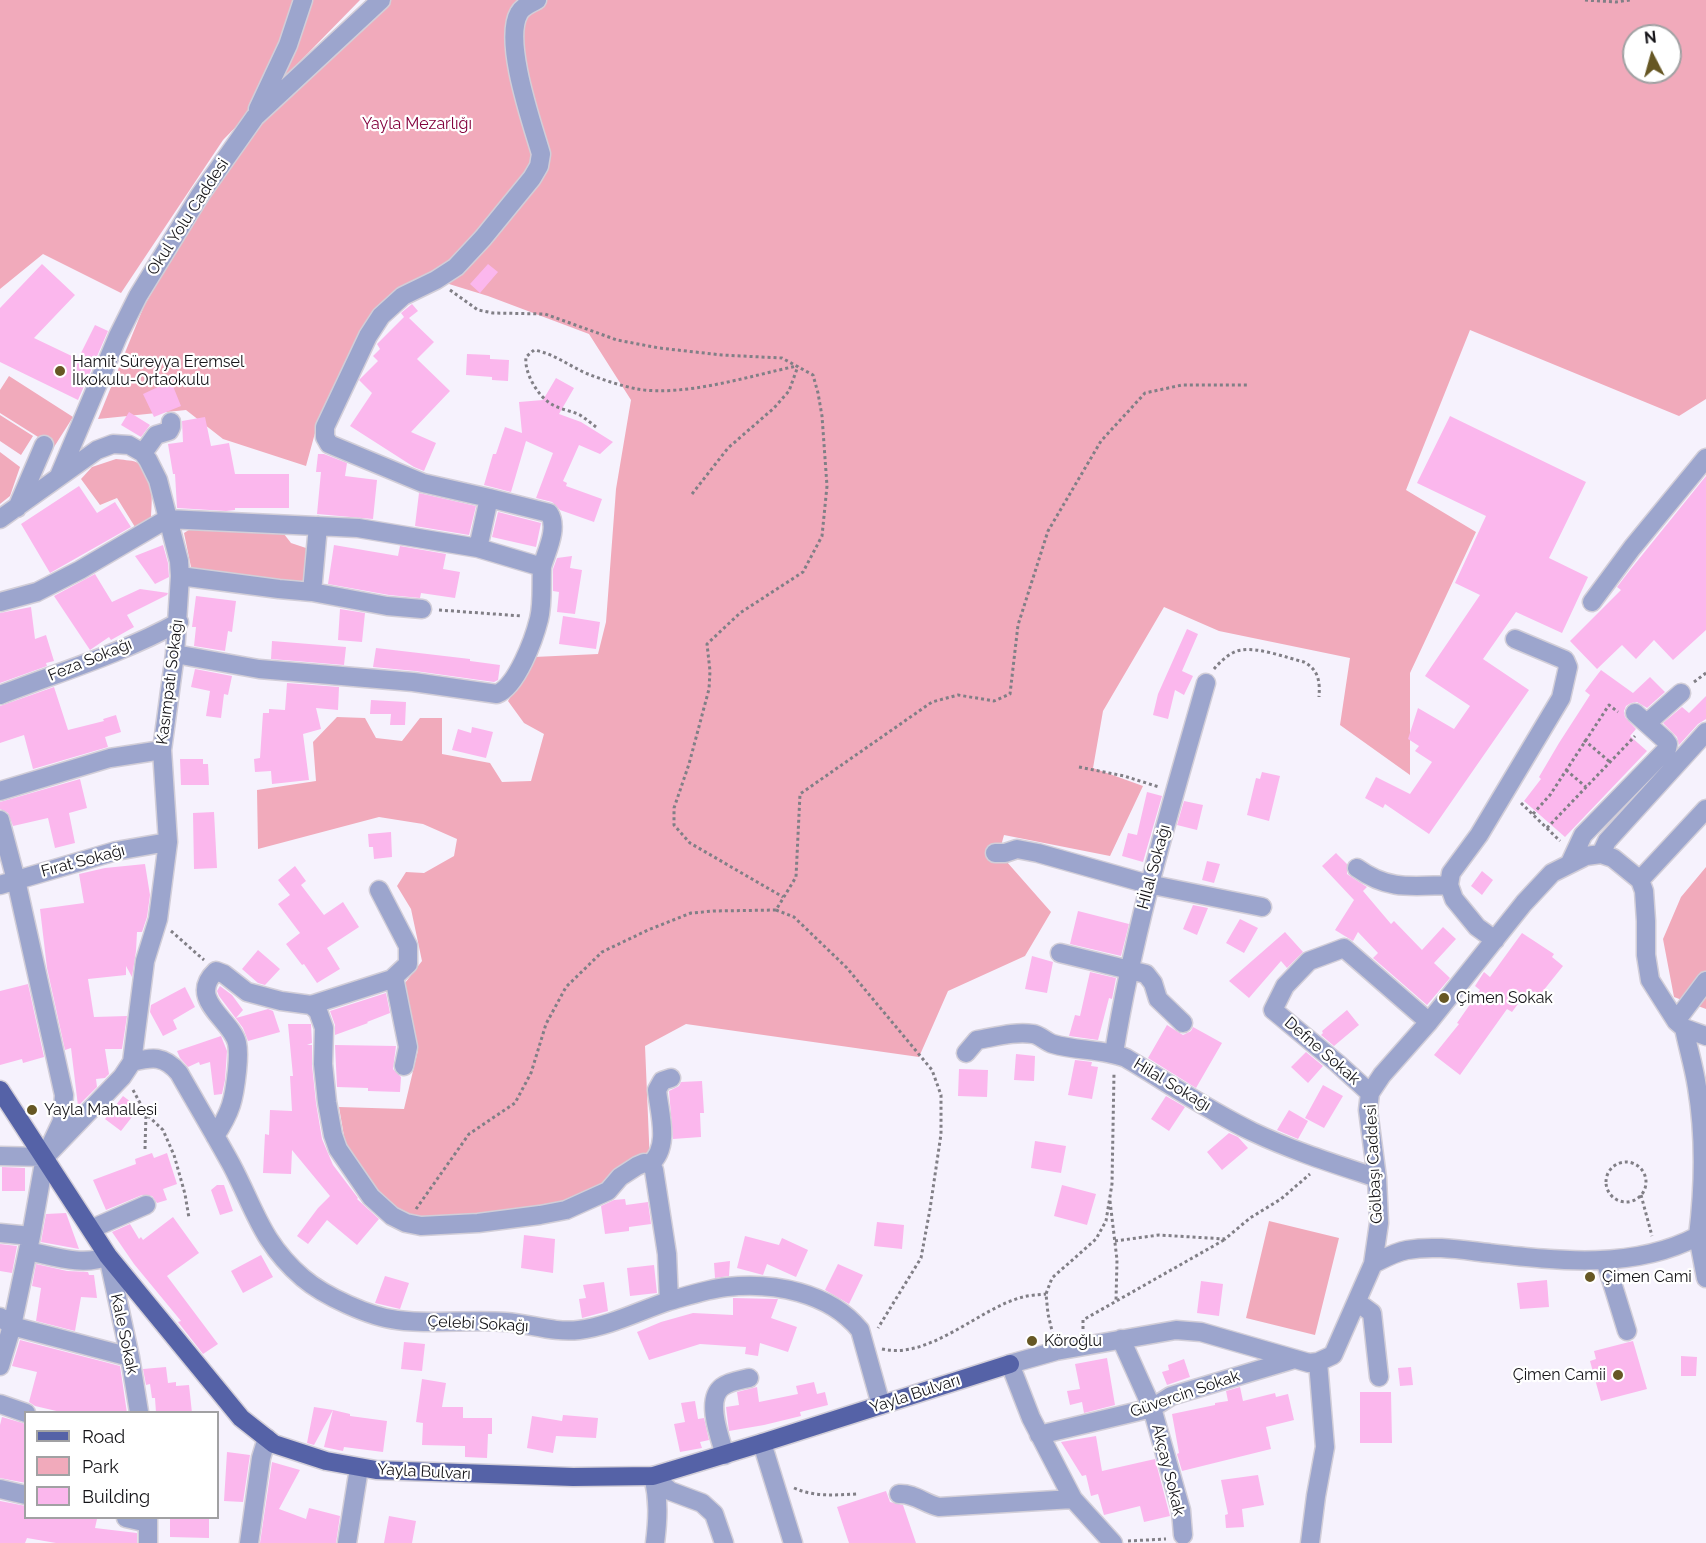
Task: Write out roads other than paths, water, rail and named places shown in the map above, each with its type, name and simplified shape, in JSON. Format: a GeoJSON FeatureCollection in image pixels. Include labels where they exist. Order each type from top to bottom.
{"type":"FeatureCollection","features":[{"type":"Feature","properties":{"kind":"main road","name":"Yayla Bulvarı"},"geometry":{"type":"LineString","coordinates":[[0,1090],[108,1256],[241,1418],[274,1444],[326,1461],[376,1470],[505,1476],[652,1476],[1010,1364]]}},
{"type":"Feature","properties":{"kind":"street"},"geometry":{"type":"LineString","coordinates":[[255,117],[288,45],[303,0]]}},
{"type":"Feature","properties":{"kind":"street","name":"Okul Yolu Caddesi"},"geometry":{"type":"LineString","coordinates":[[59,478],[118,336],[138,296],[200,195],[255,117],[381,0]]}},
{"type":"Feature","properties":{"kind":"street"},"geometry":{"type":"LineString","coordinates":[[175,654],[259,669],[413,682],[497,694],[504,692],[522,664],[539,618],[542,567],[553,527],[549,513],[423,483],[329,444],[325,437],[325,427],[368,336],[381,316],[403,296],[436,280],[456,267],[518,197],[539,166],[541,154],[519,79],[514,53],[518,14],[523,8],[537,0]]}},
{"type":"Feature","properties":{"kind":"street"},"geometry":{"type":"LineString","coordinates":[[0,519],[97,450],[113,444],[129,445],[142,453],[156,435],[169,431],[171,422]]}},
{"type":"Feature","properties":{"kind":"street"},"geometry":{"type":"LineString","coordinates":[[17,508],[44,445]]}},
{"type":"Feature","properties":{"kind":"street","name":"Kasımpatı Sokağı"},"geometry":{"type":"LineString","coordinates":[[127,1070],[145,961],[158,919],[168,842],[162,750],[179,622],[179,561],[158,480],[142,453]]}},
{"type":"Feature","properties":{"kind":"street"},"geometry":{"type":"LineString","coordinates":[[1592,602],[1632,548],[1706,458]]}},
{"type":"Feature","properties":{"kind":"street"},"geometry":{"type":"LineString","coordinates":[[478,548],[489,498]]}},
{"type":"Feature","properties":{"kind":"street"},"geometry":{"type":"LineString","coordinates":[[0,602],[37,592],[80,570],[167,519],[358,528],[478,548],[542,567]]}},
{"type":"Feature","properties":{"kind":"street"},"geometry":{"type":"LineString","coordinates":[[312,592],[318,526]]}},
{"type":"Feature","properties":{"kind":"street"},"geometry":{"type":"LineString","coordinates":[[180,576],[279,590],[312,592],[387,606],[422,609]]}},
{"type":"Feature","properties":{"kind":"street","name":"Feza Sokağı"},"geometry":{"type":"LineString","coordinates":[[0,695],[90,662],[179,622]]}},
{"type":"Feature","properties":{"kind":"street"},"geometry":{"type":"LineString","coordinates":[[1495,940],[1477,927],[1454,899],[1449,885],[1451,873],[1479,835],[1560,698],[1568,668],[1565,660],[1515,639]]}},
{"type":"Feature","properties":{"kind":"street","name":"Hİlal Sokağı"},"geometry":{"type":"LineString","coordinates":[[1114,1053],[1128,969],[1149,884],[1206,683]]}},
{"type":"Feature","properties":{"kind":"street"},"geometry":{"type":"LineString","coordinates":[[1570,863],[1583,835],[1667,749],[1668,744],[1641,718],[1681,693]]}},
{"type":"Feature","properties":{"kind":"street"},"geometry":{"type":"LineString","coordinates":[[1706,732],[1607,841],[1601,854],[1613,858],[1640,880],[1644,891],[1646,955],[1650,980],[1680,1025],[1697,1087],[1701,1123],[1701,1213],[1698,1236],[1706,1278]]}},
{"type":"Feature","properties":{"kind":"street"},"geometry":{"type":"LineString","coordinates":[[0,791],[110,758],[162,750]]}},
{"type":"Feature","properties":{"kind":"street"},"geometry":{"type":"LineString","coordinates":[[1640,880],[1706,809]]}},
{"type":"Feature","properties":{"kind":"street"},"geometry":{"type":"LineString","coordinates":[[0,820],[8,882],[64,1095],[62,1121],[45,1157],[29,1244],[6,1321],[0,1366]]}},
{"type":"Feature","properties":{"kind":"street","name":"Fırat Sokağı"},"geometry":{"type":"LineString","coordinates":[[8,882],[116,851],[168,842]]}},
{"type":"Feature","properties":{"kind":"street"},"geometry":{"type":"LineString","coordinates":[[994,853],[1005,853],[1017,849],[1038,853],[1149,884],[1262,906]]}},
{"type":"Feature","properties":{"kind":"street","name":"Gölbaşı Caddesi"},"geometry":{"type":"LineString","coordinates":[[1318,1362],[1333,1354],[1372,1264],[1379,1223],[1377,1178],[1368,1110],[1370,1094],[1382,1075],[1429,1022],[1537,887],[1552,873],[1570,863],[1586,856],[1601,854]]}},
{"type":"Feature","properties":{"kind":"street"},"geometry":{"type":"LineString","coordinates":[[1357,868],[1372,879],[1392,886],[1449,885]]}},
{"type":"Feature","properties":{"kind":"street"},"geometry":{"type":"LineString","coordinates":[[215,1136],[227,1119],[234,1100],[239,1054],[237,1040],[229,1027],[214,1013],[208,1001],[207,988],[210,977],[216,971],[224,974],[247,992],[281,1001],[311,1005],[394,977],[408,964],[408,946],[379,890]]}},
{"type":"Feature","properties":{"kind":"street","name":"Defne Sokak"},"geometry":{"type":"LineString","coordinates":[[1370,1094],[1337,1063],[1273,1010],[1285,986],[1309,961],[1344,948],[1429,1022]]}},
{"type":"Feature","properties":{"kind":"street"},"geometry":{"type":"LineString","coordinates":[[1060,953],[1146,974],[1153,983],[1158,999],[1183,1023]]}},
{"type":"Feature","properties":{"kind":"street"},"geometry":{"type":"LineString","coordinates":[[394,977],[408,1047],[404,1066]]}},
{"type":"Feature","properties":{"kind":"street"},"geometry":{"type":"LineString","coordinates":[[1680,1025],[1706,981]]}},
{"type":"Feature","properties":{"kind":"street"},"geometry":{"type":"LineString","coordinates":[[311,1005],[318,1011],[324,1028],[323,1064],[327,1102],[338,1149],[371,1197],[392,1216],[406,1223],[421,1226],[478,1223],[540,1215],[566,1209],[608,1191],[620,1177],[637,1166],[644,1163],[651,1164]]}},
{"type":"Feature","properties":{"kind":"street"},"geometry":{"type":"LineString","coordinates":[[1680,1025],[1706,1036]]}},
{"type":"Feature","properties":{"kind":"street","name":"Hilal Sokağı"},"geometry":{"type":"LineString","coordinates":[[966,1053],[977,1040],[1017,1033],[1035,1034],[1052,1044],[1094,1052],[1114,1053],[1252,1132],[1316,1158],[1377,1178]]}},
{"type":"Feature","properties":{"kind":"street","name":"Çelebi Sokağı"},"geometry":{"type":"LineString","coordinates":[[127,1070],[151,1058],[171,1064],[232,1166],[272,1246],[304,1278],[327,1295],[396,1320],[506,1322],[562,1331],[608,1324],[669,1302],[725,1287],[754,1286],[786,1289],[827,1304],[852,1320],[863,1338],[881,1405]]}},
{"type":"Feature","properties":{"kind":"street"},"geometry":{"type":"LineString","coordinates":[[0,1156],[45,1157],[127,1070]]}},
{"type":"Feature","properties":{"kind":"street"},"geometry":{"type":"LineString","coordinates":[[651,1164],[656,1159],[661,1142],[662,1122],[657,1090],[662,1081],[671,1078]]}},
{"type":"Feature","properties":{"kind":"street"},"geometry":{"type":"LineString","coordinates":[[651,1164],[654,1170],[667,1254],[669,1302]]}},
{"type":"Feature","properties":{"kind":"street"},"geometry":{"type":"LineString","coordinates":[[91,1229],[146,1205]]}},
{"type":"Feature","properties":{"kind":"street"},"geometry":{"type":"LineString","coordinates":[[0,1233],[81,1261],[98,1261],[108,1256]]}},
{"type":"Feature","properties":{"kind":"street"},"geometry":{"type":"LineString","coordinates":[[1372,1264],[1405,1250],[1431,1247],[1545,1259],[1605,1260],[1656,1252],[1680,1245],[1698,1236]]}},
{"type":"Feature","properties":{"kind":"street","name":"Kale Sokak"},"geometry":{"type":"LineString","coordinates":[[108,1256],[130,1357],[139,1411]]}},
{"type":"Feature","properties":{"kind":"street"},"geometry":{"type":"LineString","coordinates":[[1605,1260],[1627,1331]]}},
{"type":"Feature","properties":{"kind":"street"},"geometry":{"type":"LineString","coordinates":[[1357,1302],[1372,1313],[1379,1377]]}},
{"type":"Feature","properties":{"kind":"street"},"geometry":{"type":"LineString","coordinates":[[6,1321],[130,1357]]}},
{"type":"Feature","properties":{"kind":"street"},"geometry":{"type":"LineString","coordinates":[[1112,1542],[1073,1499],[1023,1401],[1010,1364],[1056,1351],[1176,1330],[1201,1332],[1310,1363],[1318,1362],[1325,1447],[1310,1543]]}},
{"type":"Feature","properties":{"kind":"street","name":"Akçay Sokak"},"geometry":{"type":"LineString","coordinates":[[1120,1340],[1152,1407],[1181,1510],[1183,1535]]}},
{"type":"Feature","properties":{"kind":"street","name":"Güvercin Sokak"},"geometry":{"type":"LineString","coordinates":[[1039,1435],[1152,1407],[1171,1396],[1295,1359]]}},
{"type":"Feature","properties":{"kind":"street"},"geometry":{"type":"LineString","coordinates":[[725,1455],[717,1429],[714,1403],[716,1395],[722,1387],[734,1381],[749,1378]]}},
{"type":"Feature","properties":{"kind":"street"},"geometry":{"type":"LineString","coordinates":[[0,1404],[24,1412]]}},
{"type":"Feature","properties":{"kind":"street"},"geometry":{"type":"LineString","coordinates":[[249,1543],[261,1458],[267,1438]]}},
{"type":"Feature","properties":{"kind":"street"},"geometry":{"type":"LineString","coordinates":[[762,1443],[793,1543]]}},
{"type":"Feature","properties":{"kind":"street"},"geometry":{"type":"LineString","coordinates":[[347,1543],[358,1468]]}},
{"type":"Feature","properties":{"kind":"street"},"geometry":{"type":"LineString","coordinates":[[652,1476],[658,1497],[655,1543]]}},
{"type":"Feature","properties":{"kind":"street"},"geometry":{"type":"LineString","coordinates":[[652,1476],[670,1491],[702,1503],[708,1508],[714,1514],[724,1543]]}},
{"type":"Feature","properties":{"kind":"street"},"geometry":{"type":"LineString","coordinates":[[0,1489],[24,1494]]}},
{"type":"Feature","properties":{"kind":"street"},"geometry":{"type":"LineString","coordinates":[[899,1494],[909,1494],[939,1508],[1073,1499]]}},
{"type":"Feature","properties":{"kind":"street"},"geometry":{"type":"LineString","coordinates":[[148,1520],[148,1543]]}},
{"type":"Feature","properties":{"kind":"place","name":"Hamit Süreyya Eremsel İlkokulu-Ortaokulu"},"geometry":{"type":"Point","coordinates":[60,371]}},
{"type":"Feature","properties":{"kind":"place","name":"Çimen Sokak"},"geometry":{"type":"Point","coordinates":[1444,998]}},
{"type":"Feature","properties":{"kind":"place","name":"Yayla Mahallesi"},"geometry":{"type":"Point","coordinates":[32,1110]}},
{"type":"Feature","properties":{"kind":"place","name":"Çimen Cami"},"geometry":{"type":"Point","coordinates":[1590,1277]}},
{"type":"Feature","properties":{"kind":"place","name":"Köroğlu"},"geometry":{"type":"Point","coordinates":[1032,1341]}},
{"type":"Feature","properties":{"kind":"place","name":"Çimen Camii"},"geometry":{"type":"Point","coordinates":[1618,1375]}},
{"type":"Feature","properties":{"kind":"park label","name":"Yayla Mezarlığı"},"geometry":{"type":"Point","coordinates":[417,124]}}]}
